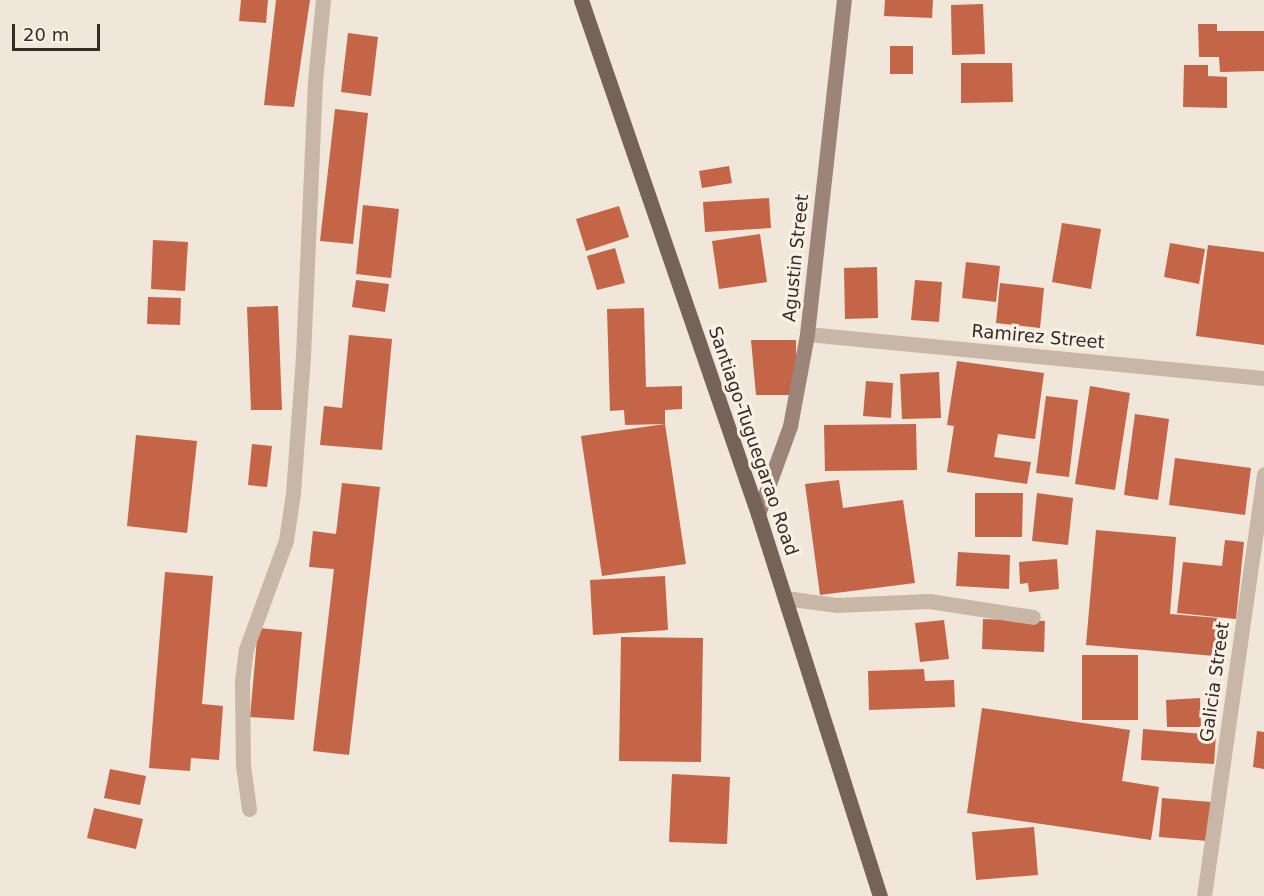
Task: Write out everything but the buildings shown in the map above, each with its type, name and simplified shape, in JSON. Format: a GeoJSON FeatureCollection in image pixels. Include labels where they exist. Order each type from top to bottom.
{"type":"FeatureCollection","features":[{"type":"Feature","properties":{"kind":"main road","name":"Santiago-Tuguegarao Road"},"geometry":{"type":"LineString","coordinates":[[581,0],[758,513],[880,896]]}},
{"type":"Feature","properties":{"kind":"main road","name":"Agustin Street"},"geometry":{"type":"LineString","coordinates":[[758,513],[790,426],[807,334],[844,0]]}},
{"type":"Feature","properties":{"kind":"street"},"geometry":{"type":"LineString","coordinates":[[249,809],[243,765],[242,681],[246,648],[286,540],[293,493],[303,356],[315,81],[323,0]]}},
{"type":"Feature","properties":{"kind":"street","name":"Ramirez Street"},"geometry":{"type":"LineString","coordinates":[[807,334],[1264,378]]}},
{"type":"Feature","properties":{"kind":"street","name":"Galicia Street"},"geometry":{"type":"LineString","coordinates":[[1204,896],[1264,474]]}},
{"type":"Feature","properties":{"kind":"street"},"geometry":{"type":"LineString","coordinates":[[786,598],[836,605],[929,601],[1034,616]]}}]}
